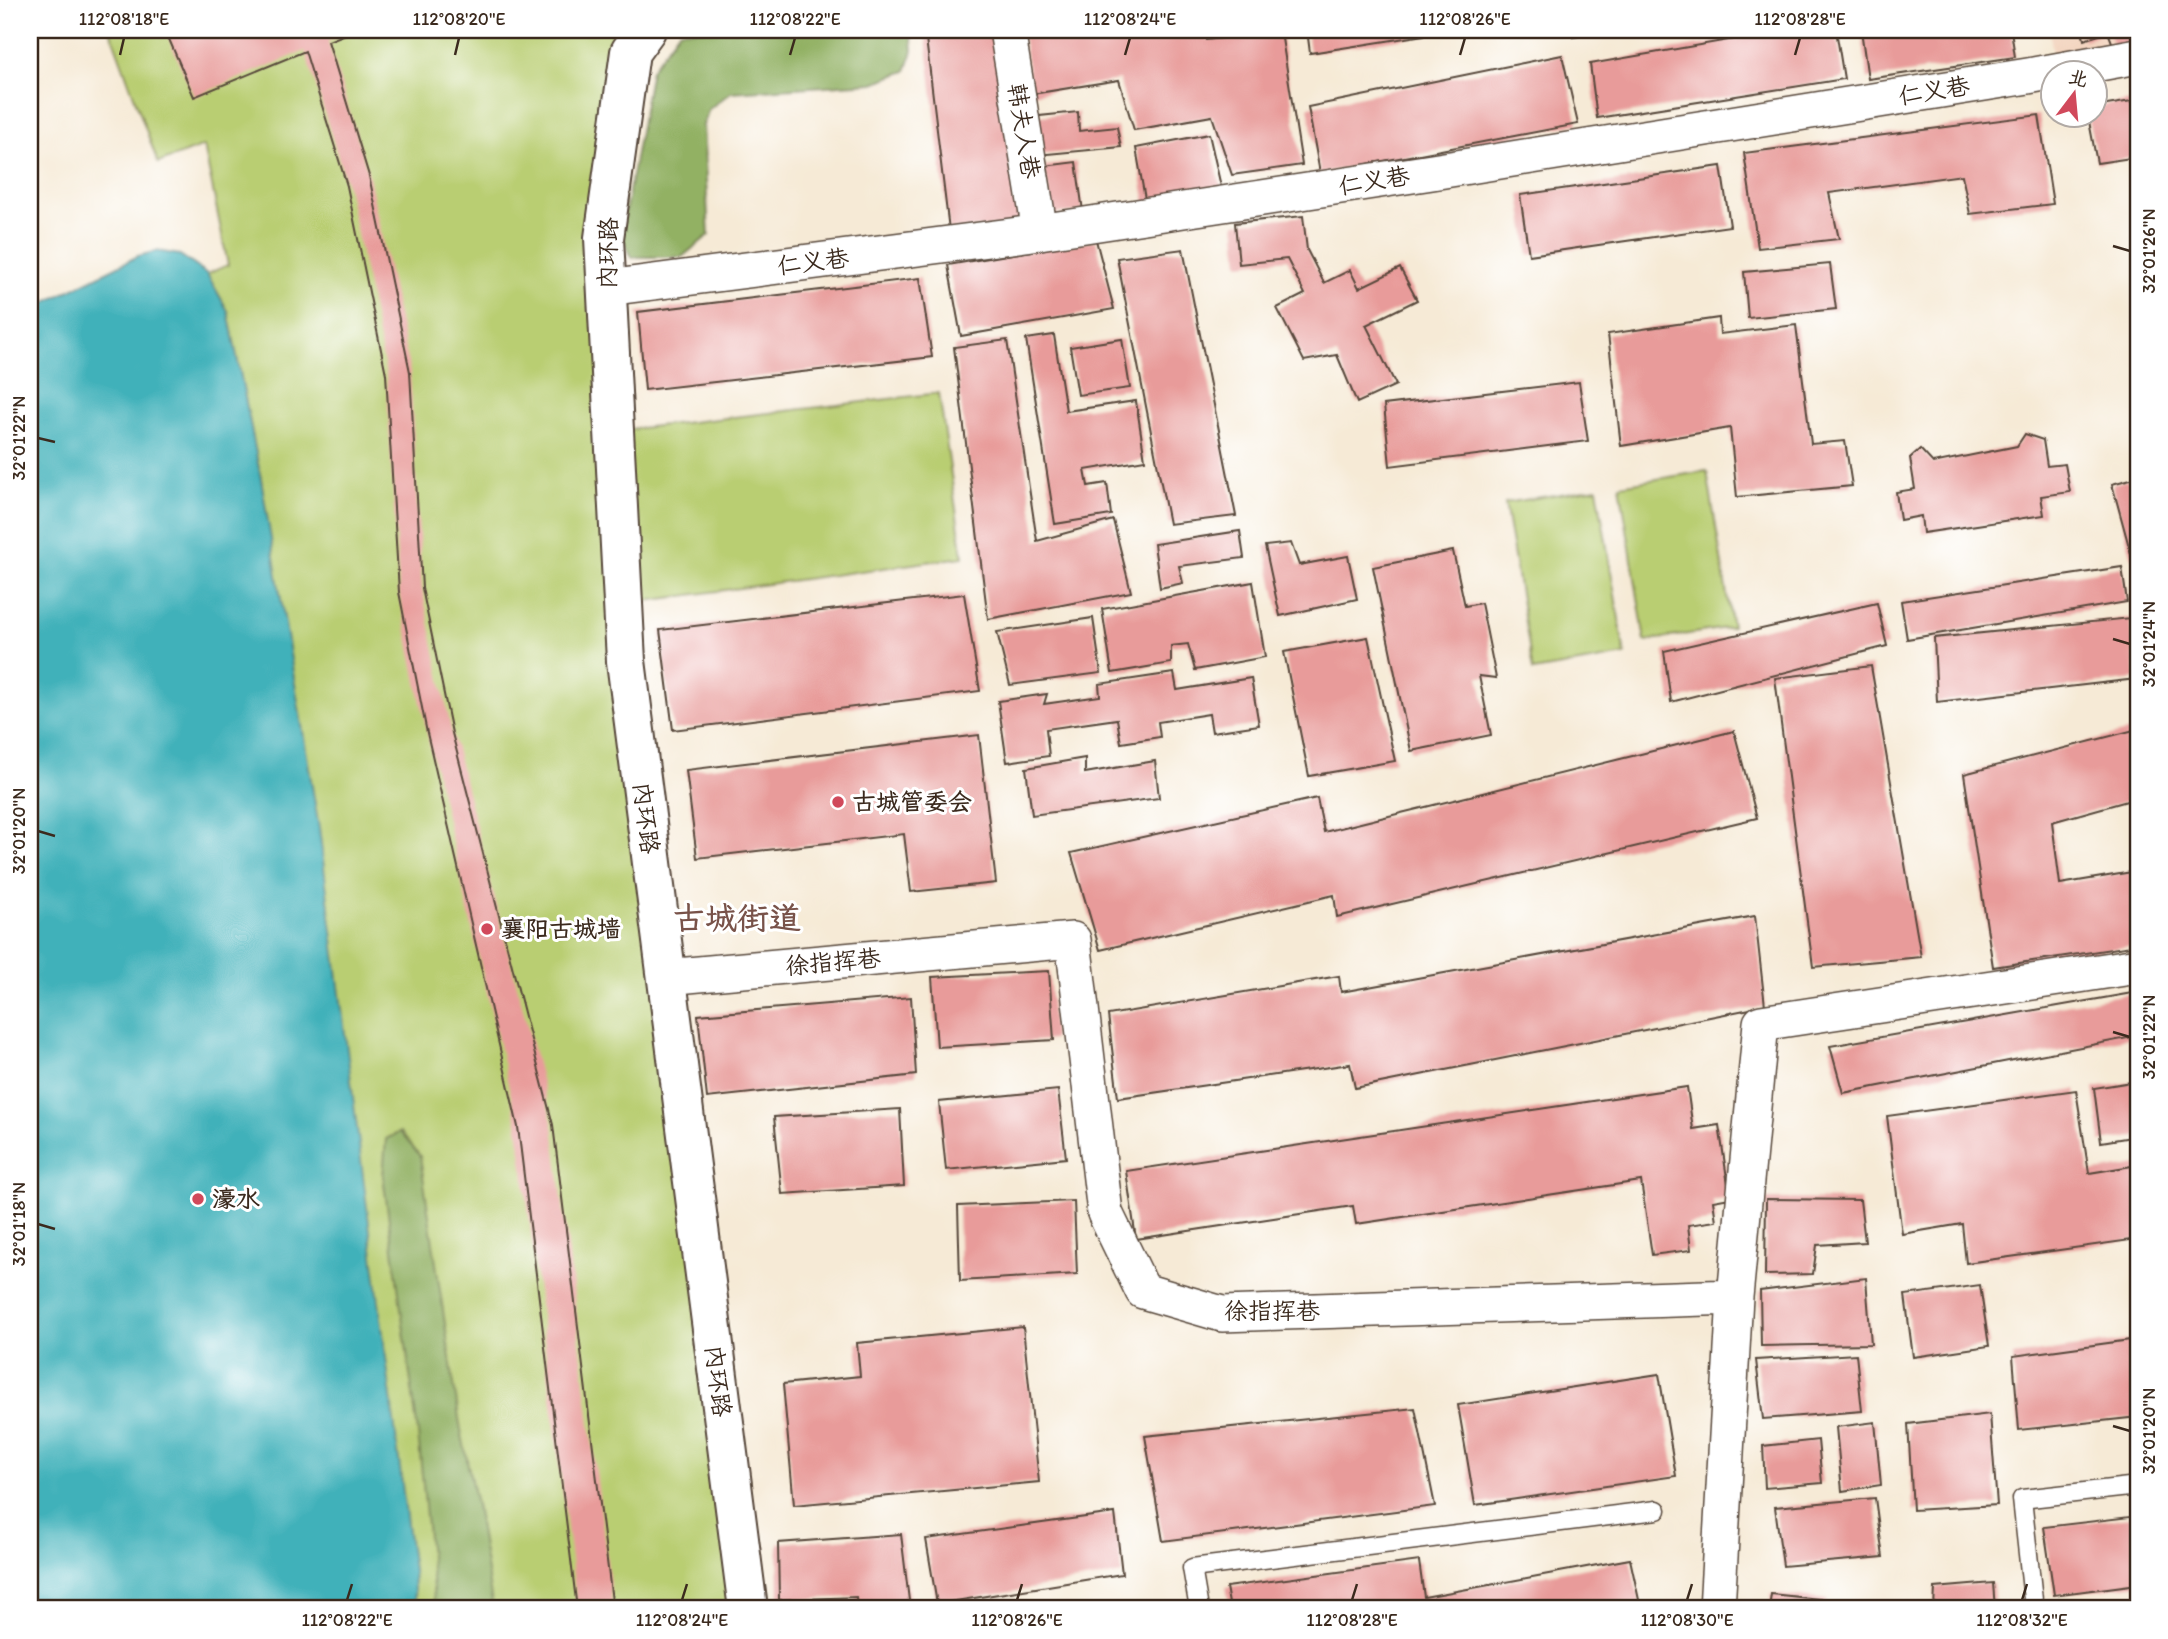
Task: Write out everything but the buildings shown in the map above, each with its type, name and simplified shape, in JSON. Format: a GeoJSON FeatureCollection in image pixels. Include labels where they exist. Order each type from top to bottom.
{"type":"FeatureCollection","features":[{"type":"Feature","properties":{"kind":"street","name":"内环路"},"geometry":{"type":"LineString","coordinates":[[646,30],[630,52],[604,238],[626,661],[748,1609]]}},
{"type":"Feature","properties":{"kind":"street","name":"韩夫人巷"},"geometry":{"type":"LineString","coordinates":[[1007,30],[1040,232]]}},
{"type":"Feature","properties":{"kind":"street","name":"仁义巷"},"geometry":{"type":"LineString","coordinates":[[607,288],[1040,232],[1581,148],[2138,56]]}},
{"type":"Feature","properties":{"kind":"street","name":"徐指挥巷"},"geometry":{"type":"LineString","coordinates":[[666,976],[1073,940],[1105,1213],[1143,1292],[1222,1314],[1735,1297]]}},
{"type":"Feature","properties":{"kind":"street"},"geometry":{"type":"LineString","coordinates":[[1717,1609],[1735,1297],[1761,1023],[2138,966]]}},
{"type":"Feature","properties":{"kind":"lane"},"geometry":{"type":"LineString","coordinates":[[2034,1609],[2022,1499],[2138,1486]]}},
{"type":"Feature","properties":{"kind":"lane"},"geometry":{"type":"LineString","coordinates":[[1199,1609],[1192,1568],[1657,1510]]}},
{"type":"Feature","properties":{"kind":"shaded area"},"geometry":{"type":"Polygon","coordinates":[[[2049,30],[2138,30],[2138,76],[2108,81],[2108,60],[2055,60],[2049,30]]]}},
{"type":"Feature","properties":{"kind":"green space"},"geometry":{"type":"Polygon","coordinates":[[[110,30],[646,30],[630,52],[614,431],[939,393],[963,557],[624,604],[748,1609],[415,1609],[413,1571],[285,635],[261,479],[228,311],[207,274],[228,265],[204,146],[158,163],[110,30]]]}},
{"type":"Feature","properties":{"kind":"green space"},"geometry":{"type":"Polygon","coordinates":[[[680,30],[911,30],[913,51],[906,71],[873,83],[731,92],[709,109],[703,125],[709,235],[682,257],[632,257],[621,236],[651,70],[680,30]]]}},
{"type":"Feature","properties":{"kind":"green space"},"geometry":{"type":"Polygon","coordinates":[[[1707,471],[1732,627],[1645,641],[1620,485],[1707,471]]]}},
{"type":"Feature","properties":{"kind":"green space"},"geometry":{"type":"Polygon","coordinates":[[[1597,488],[1625,655],[1533,671],[1505,503],[1597,488]]]}},
{"type":"Feature","properties":{"kind":"green space"},"geometry":{"type":"Polygon","coordinates":[[[400,1132],[420,1156],[460,1425],[493,1609],[435,1609],[418,1433],[383,1176],[386,1139],[400,1132]]]}},
{"type":"Feature","properties":{"kind":"water","name":"濠水"},"geometry":{"type":"Polygon","coordinates":[[[157,251],[180,255],[207,274],[228,311],[261,479],[319,828],[413,1571],[415,1609],[30,1609],[30,310],[138,256],[157,251]]]}},
{"type":"Feature","properties":{"kind":"place","name":"古城管委会"},"geometry":{"type":"Point","coordinates":[838,802]}},
{"type":"Feature","properties":{"kind":"place","name":"襄阳古城墙"},"geometry":{"type":"Point","coordinates":[487,929]}},
{"type":"Feature","properties":{"kind":"place","name":"濠水"},"geometry":{"type":"Point","coordinates":[198,1199]}},
{"type":"Feature","properties":{"kind":"district","name":"古城街道"},"geometry":{"type":"Point","coordinates":[737,918]}}]}
